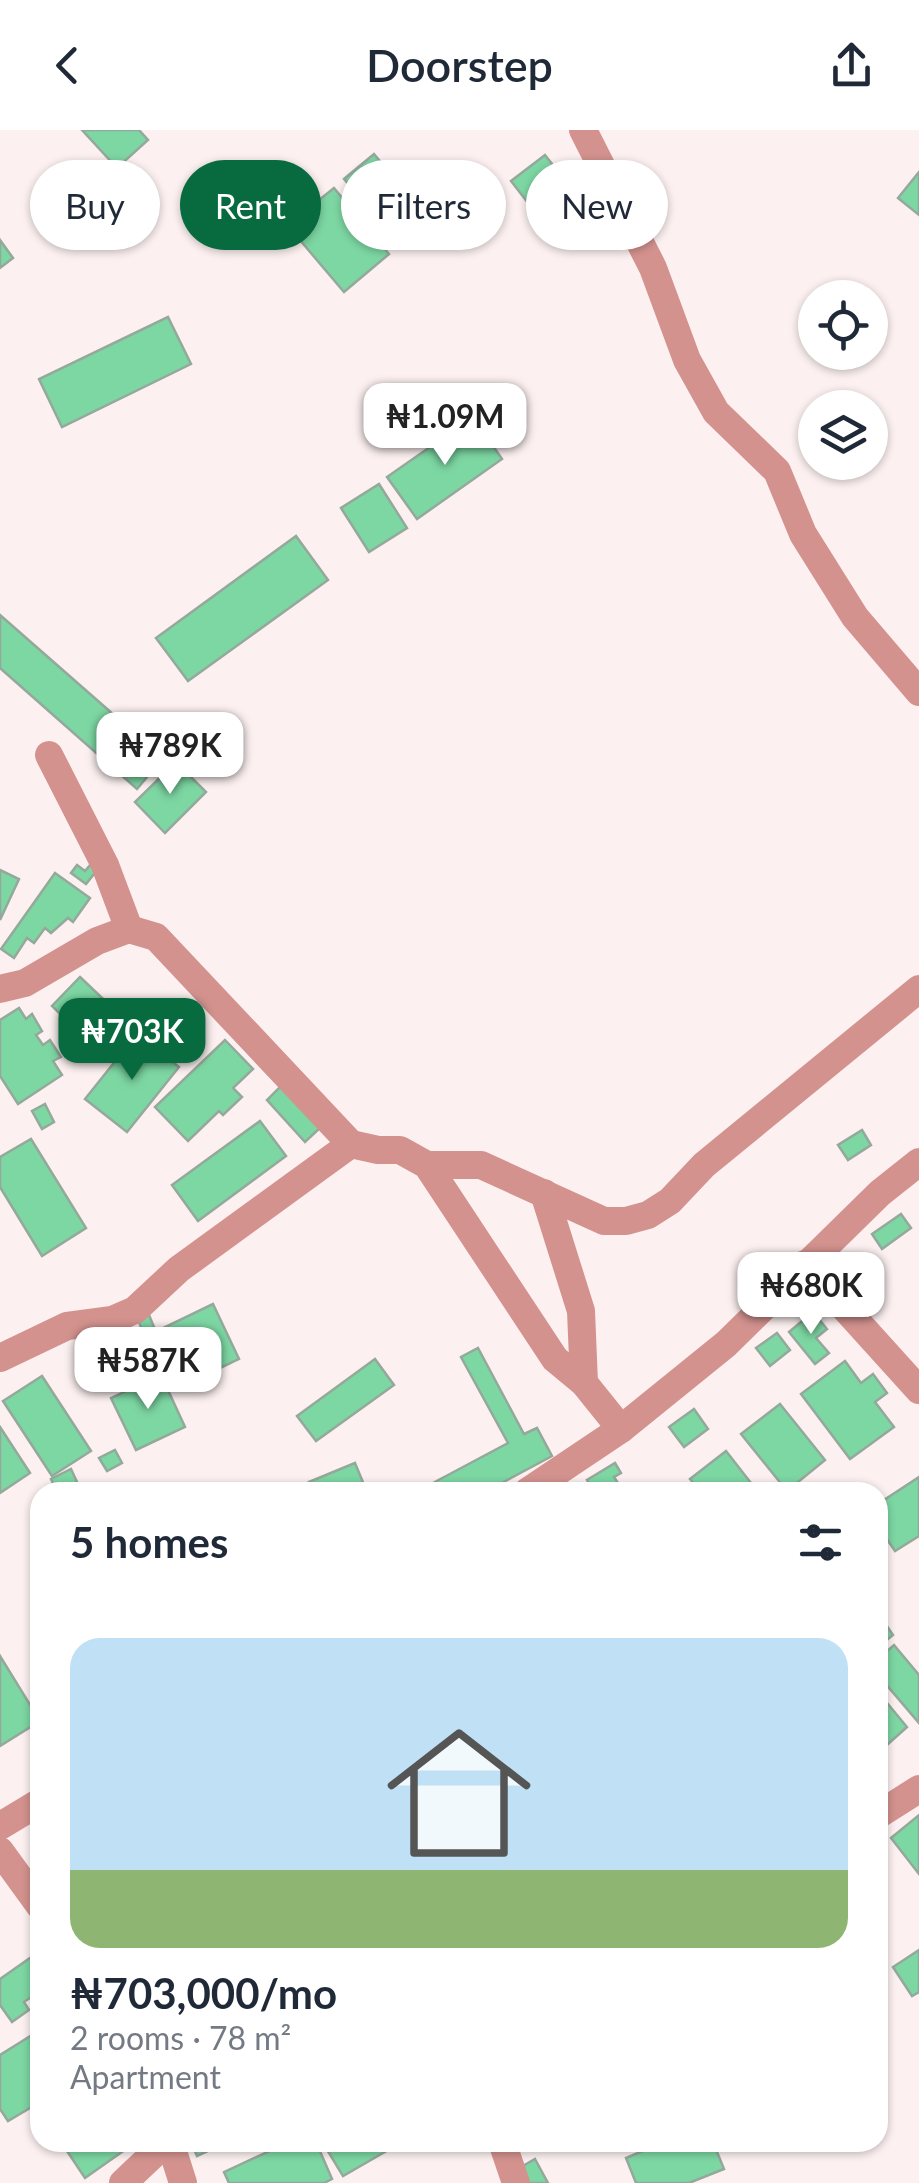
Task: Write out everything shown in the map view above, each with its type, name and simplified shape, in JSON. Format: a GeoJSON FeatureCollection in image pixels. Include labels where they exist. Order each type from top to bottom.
{"type":"FeatureCollection","features":[{"type":"Feature","properties":{"kind":"street"},"geometry":{"type":"LineString","coordinates":[[583,130],[652,268],[687,360],[716,412],[777,472],[803,534],[855,618],[919,692]]}},
{"type":"Feature","properties":{"kind":"street"},"geometry":{"type":"LineString","coordinates":[[49,756],[105,865],[129,929]]}},
{"type":"Feature","properties":{"kind":"street"},"geometry":{"type":"LineString","coordinates":[[0,989],[25,983],[98,941],[129,929],[156,937],[351,1144],[400,1150],[427,1165],[554,1359],[584,1383],[621,1429]]}},
{"type":"Feature","properties":{"kind":"street"},"geometry":{"type":"LineString","coordinates":[[427,1165],[481,1166],[604,1220],[626,1221],[648,1215],[670,1201],[704,1165],[919,989]]}},
{"type":"Feature","properties":{"kind":"street"},"geometry":{"type":"LineString","coordinates":[[0,1358],[66,1326],[112,1320],[135,1310],[179,1269],[351,1144]]}},
{"type":"Feature","properties":{"kind":"street"},"geometry":{"type":"LineString","coordinates":[[542,1482],[621,1429],[726,1344],[805,1264],[919,1162]]}},
{"type":"Feature","properties":{"kind":"street"},"geometry":{"type":"LineString","coordinates":[[544,1192],[581,1311],[584,1383]]}},
{"type":"Feature","properties":{"kind":"street"},"geometry":{"type":"LineString","coordinates":[[805,1264],[919,1390]]}},
{"type":"Feature","properties":{"kind":"street"},"geometry":{"type":"LineString","coordinates":[[888,1808],[919,1788]]}},
{"type":"Feature","properties":{"kind":"street"},"geometry":{"type":"LineString","coordinates":[[0,1826],[30,1808]]}},
{"type":"Feature","properties":{"kind":"street"},"geometry":{"type":"LineString","coordinates":[[0,1851],[30,1892]]}},
{"type":"Feature","properties":{"kind":"street"},"geometry":{"type":"LineString","coordinates":[[123,2183],[156,2152]]}},
{"type":"Feature","properties":{"kind":"street"},"geometry":{"type":"LineString","coordinates":[[173,2152],[184,2183]]}},
{"type":"Feature","properties":{"kind":"street"},"geometry":{"type":"LineString","coordinates":[[505,2152],[516,2183]]}},
{"type":"Feature","properties":{"kind":"building"},"geometry":{"type":"Polygon","coordinates":[[[82,130],[139,130],[148,140],[126,160],[110,160],[82,130]]]}},
{"type":"Feature","properties":{"kind":"building"},"geometry":{"type":"Polygon","coordinates":[[[526,170],[526,200],[511,181],[526,170]]]}},
{"type":"Feature","properties":{"kind":"building"},"geometry":{"type":"Polygon","coordinates":[[[919,172],[919,215],[898,198],[919,172]]]}},
{"type":"Feature","properties":{"kind":"building"},"geometry":{"type":"Polygon","coordinates":[[[334,188],[341,196],[341,250],[386,250],[389,254],[344,292],[308,250],[321,250],[321,198],[334,188]]]}},
{"type":"Feature","properties":{"kind":"building"},"geometry":{"type":"Polygon","coordinates":[[[0,240],[13,258],[0,268],[0,240]]]}},
{"type":"Feature","properties":{"kind":"building"},"geometry":{"type":"Polygon","coordinates":[[[168,317],[191,364],[62,427],[39,379],[168,317]]]}},
{"type":"Feature","properties":{"kind":"building"},"geometry":{"type":"Polygon","coordinates":[[[473,417],[502,459],[417,519],[387,477],[473,417]]]}},
{"type":"Feature","properties":{"kind":"building"},"geometry":{"type":"Polygon","coordinates":[[[379,484],[407,528],[369,552],[341,508],[379,484]]]}},
{"type":"Feature","properties":{"kind":"building"},"geometry":{"type":"Polygon","coordinates":[[[296,536],[328,580],[188,681],[156,638],[296,536]]]}},
{"type":"Feature","properties":{"kind":"building"},"geometry":{"type":"Polygon","coordinates":[[[0,615],[163,758],[137,789],[0,668],[0,615]]]}},
{"type":"Feature","properties":{"kind":"building"},"geometry":{"type":"Polygon","coordinates":[[[176,762],[206,792],[165,833],[135,802],[176,762]]]}},
{"type":"Feature","properties":{"kind":"building"},"geometry":{"type":"Polygon","coordinates":[[[91,864],[98,869],[86,884],[71,873],[77,865],[85,871],[91,864]]]}},
{"type":"Feature","properties":{"kind":"building"},"geometry":{"type":"Polygon","coordinates":[[[0,870],[19,879],[0,920],[0,870]]]}},
{"type":"Feature","properties":{"kind":"building"},"geometry":{"type":"Polygon","coordinates":[[[55,873],[90,898],[73,922],[68,918],[51,933],[45,928],[34,943],[27,938],[14,958],[1,949],[55,873]]]}},
{"type":"Feature","properties":{"kind":"building"},"geometry":{"type":"Polygon","coordinates":[[[80,977],[119,1014],[90,1043],[52,1006],[80,977]]]}},
{"type":"Feature","properties":{"kind":"building"},"geometry":{"type":"Polygon","coordinates":[[[19,1008],[26,1019],[32,1014],[42,1031],[36,1035],[43,1045],[50,1040],[61,1057],[53,1061],[62,1075],[18,1104],[0,1076],[0,1020],[19,1008]]]}},
{"type":"Feature","properties":{"kind":"building"},"geometry":{"type":"Polygon","coordinates":[[[137,1034],[179,1067],[127,1132],[85,1099],[137,1034]]]}},
{"type":"Feature","properties":{"kind":"building"},"geometry":{"type":"Polygon","coordinates":[[[225,1040],[253,1069],[233,1088],[242,1097],[223,1115],[219,1111],[188,1141],[155,1107],[225,1040]]]}},
{"type":"Feature","properties":{"kind":"building"},"geometry":{"type":"Polygon","coordinates":[[[281,1086],[320,1128],[305,1142],[267,1100],[281,1086]]]}},
{"type":"Feature","properties":{"kind":"building"},"geometry":{"type":"Polygon","coordinates":[[[45,1104],[54,1122],[42,1129],[32,1111],[45,1104]]]}},
{"type":"Feature","properties":{"kind":"building"},"geometry":{"type":"Polygon","coordinates":[[[260,1121],[286,1156],[198,1221],[172,1185],[260,1121]]]}},
{"type":"Feature","properties":{"kind":"building"},"geometry":{"type":"Polygon","coordinates":[[[862,1130],[871,1145],[848,1160],[838,1145],[862,1130]]]}},
{"type":"Feature","properties":{"kind":"building"},"geometry":{"type":"Polygon","coordinates":[[[31,1139],[86,1228],[42,1256],[0,1187],[0,1157],[31,1139]]]}},
{"type":"Feature","properties":{"kind":"building"},"geometry":{"type":"Polygon","coordinates":[[[901,1214],[911,1228],[882,1249],[872,1234],[901,1214]]]}},
{"type":"Feature","properties":{"kind":"building"},"geometry":{"type":"Polygon","coordinates":[[[213,1304],[239,1359],[189,1383],[163,1328],[213,1304]]]}},
{"type":"Feature","properties":{"kind":"building"},"geometry":{"type":"Polygon","coordinates":[[[813,1312],[827,1329],[816,1338],[829,1353],[815,1364],[789,1332],[813,1312]]]}},
{"type":"Feature","properties":{"kind":"building"},"geometry":{"type":"Polygon","coordinates":[[[149,1315],[159,1339],[148,1344],[138,1320],[149,1315]]]}},
{"type":"Feature","properties":{"kind":"building"},"geometry":{"type":"Polygon","coordinates":[[[777,1333],[790,1350],[770,1366],[756,1348],[777,1333]]]}},
{"type":"Feature","properties":{"kind":"building"},"geometry":{"type":"Polygon","coordinates":[[[478,1348],[524,1434],[537,1428],[552,1456],[504,1482],[435,1482],[508,1443],[461,1357],[478,1348]]]}},
{"type":"Feature","properties":{"kind":"building"},"geometry":{"type":"Polygon","coordinates":[[[375,1359],[394,1385],[316,1441],[297,1416],[375,1359]]]}},
{"type":"Feature","properties":{"kind":"building"},"geometry":{"type":"Polygon","coordinates":[[[845,1361],[861,1383],[873,1374],[887,1393],[875,1402],[894,1427],[850,1459],[801,1394],[845,1361]]]}},
{"type":"Feature","properties":{"kind":"building"},"geometry":{"type":"Polygon","coordinates":[[[161,1375],[185,1427],[136,1450],[111,1398],[161,1375]]]}},
{"type":"Feature","properties":{"kind":"building"},"geometry":{"type":"Polygon","coordinates":[[[42,1376],[91,1451],[52,1476],[3,1401],[42,1376]]]}},
{"type":"Feature","properties":{"kind":"building"},"geometry":{"type":"Polygon","coordinates":[[[780,1404],[825,1460],[798,1482],[780,1482],[741,1434],[780,1404]]]}},
{"type":"Feature","properties":{"kind":"building"},"geometry":{"type":"Polygon","coordinates":[[[694,1409],[708,1429],[684,1447],[669,1427],[694,1409]]]}},
{"type":"Feature","properties":{"kind":"building"},"geometry":{"type":"Polygon","coordinates":[[[0,1427],[30,1473],[0,1493],[0,1427]]]}},
{"type":"Feature","properties":{"kind":"building"},"geometry":{"type":"Polygon","coordinates":[[[115,1450],[122,1463],[107,1471],[99,1458],[115,1450]]]}},
{"type":"Feature","properties":{"kind":"building"},"geometry":{"type":"Polygon","coordinates":[[[726,1451],[750,1482],[693,1482],[690,1479],[726,1451]]]}},
{"type":"Feature","properties":{"kind":"building"},"geometry":{"type":"Polygon","coordinates":[[[355,1463],[363,1482],[309,1482],[355,1463]]]}},
{"type":"Feature","properties":{"kind":"building"},"geometry":{"type":"Polygon","coordinates":[[[615,1463],[621,1473],[614,1477],[617,1482],[587,1480],[615,1463]]]}},
{"type":"Feature","properties":{"kind":"building"},"geometry":{"type":"Polygon","coordinates":[[[71,1469],[77,1482],[52,1482],[51,1479],[71,1469]]]}},
{"type":"Feature","properties":{"kind":"building"},"geometry":{"type":"Polygon","coordinates":[[[919,1477],[919,1536],[895,1551],[888,1541],[888,1497],[919,1477]]]}},
{"type":"Feature","properties":{"kind":"building"},"geometry":{"type":"Polygon","coordinates":[[[894,1645],[919,1675],[919,1723],[888,1687],[888,1650],[894,1645]]]}},
{"type":"Feature","properties":{"kind":"building"},"geometry":{"type":"Polygon","coordinates":[[[0,1656],[30,1705],[30,1727],[0,1746],[0,1656]]]}},
{"type":"Feature","properties":{"kind":"building"},"geometry":{"type":"Polygon","coordinates":[[[888,1704],[907,1727],[888,1744],[888,1704]]]}},
{"type":"Feature","properties":{"kind":"building"},"geometry":{"type":"Polygon","coordinates":[[[919,1815],[919,1874],[891,1838],[919,1815]]]}},
{"type":"Feature","properties":{"kind":"building"},"geometry":{"type":"Polygon","coordinates":[[[919,1950],[919,1992],[912,1996],[893,1967],[919,1950]]]}},
{"type":"Feature","properties":{"kind":"building"},"geometry":{"type":"Polygon","coordinates":[[[30,1958],[30,1998],[24,2002],[29,2010],[12,2022],[0,2005],[0,1979],[30,1958]]]}},
{"type":"Feature","properties":{"kind":"building"},"geometry":{"type":"Polygon","coordinates":[[[30,2036],[30,2108],[8,2121],[0,2109],[0,2055],[30,2036]]]}},
{"type":"Feature","properties":{"kind":"building"},"geometry":{"type":"Polygon","coordinates":[[[68,2152],[122,2152],[85,2178],[68,2152]]]}},
{"type":"Feature","properties":{"kind":"building"},"geometry":{"type":"Polygon","coordinates":[[[267,2152],[320,2152],[332,2179],[324,2183],[229,2183],[224,2172],[267,2152]]]}},
{"type":"Feature","properties":{"kind":"building"},"geometry":{"type":"Polygon","coordinates":[[[328,2152],[385,2152],[343,2176],[328,2152]]]}},
{"type":"Feature","properties":{"kind":"building"},"geometry":{"type":"Polygon","coordinates":[[[640,2152],[717,2152],[724,2169],[689,2183],[636,2183],[626,2158],[640,2152]]]}},
{"type":"Feature","properties":{"kind":"building"},"geometry":{"type":"Polygon","coordinates":[[[535,2159],[548,2183],[524,2183],[516,2170],[535,2159]]]}}]}
